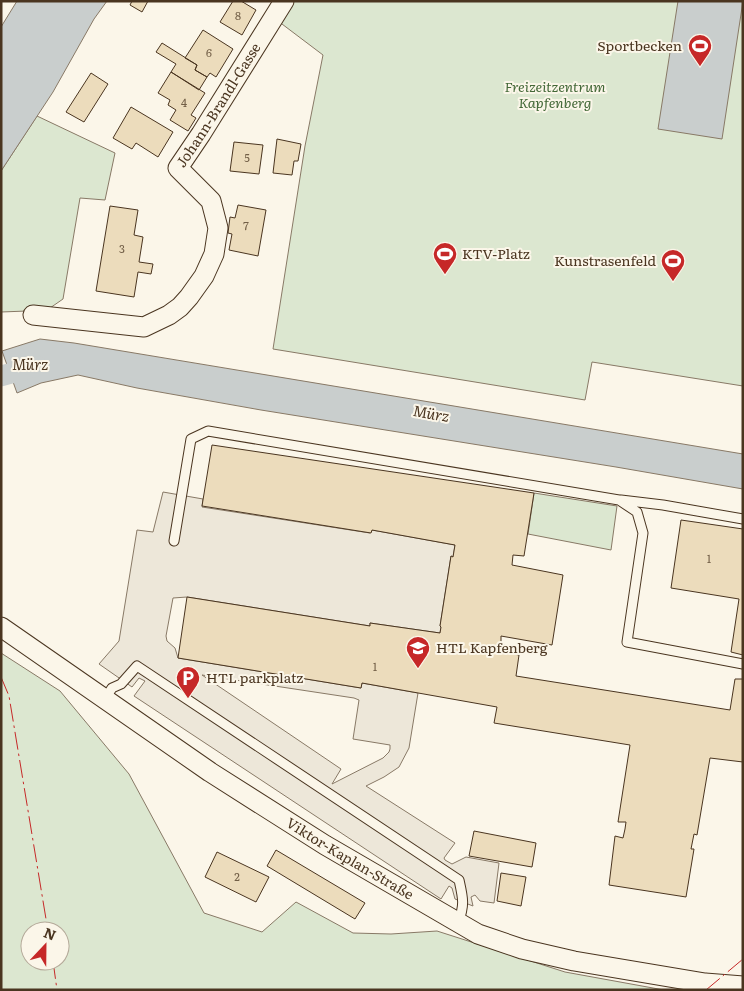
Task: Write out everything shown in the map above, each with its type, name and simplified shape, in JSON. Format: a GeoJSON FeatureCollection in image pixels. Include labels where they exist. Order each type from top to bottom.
{"type":"FeatureCollection","features":[{"type":"Feature","properties":{"kind":"street","name":"Johann-Brandl-Gasse"},"geometry":{"type":"LineString","coordinates":[[33,315],[144,327],[169,315],[189,297],[204,276],[214,254],[218,228],[211,201],[178,168],[284,1]]}},
{"type":"Feature","properties":{"kind":"street","name":"Viktor-Kaplan-Straße"},"geometry":{"type":"LineString","coordinates":[[1,627],[210,772],[325,846],[478,934],[522,949],[574,961],[705,983],[743,986]]}},
{"type":"Feature","properties":{"kind":"lane"},"geometry":{"type":"LineString","coordinates":[[174,541],[191,439],[208,431],[618,500],[663,505],[743,519]]}},
{"type":"Feature","properties":{"kind":"lane"},"geometry":{"type":"LineString","coordinates":[[618,500],[637,512],[643,533],[627,642],[743,664]]}},
{"type":"Feature","properties":{"kind":"lane"},"geometry":{"type":"LineString","coordinates":[[105,699],[112,688],[121,684],[137,666],[459,880],[464,900],[462,914],[458,923]]}},
{"type":"Feature","properties":{"kind":"green space","name":"Freizeitzentrum Kapfenberg"},"geometry":{"type":"Polygon","coordinates":[[[293,1],[743,1],[743,386],[592,362],[585,400],[273,349],[305,146],[323,55],[278,21],[293,1]]]}},
{"type":"Feature","properties":{"kind":"green space"},"geometry":{"type":"Polygon","coordinates":[[[37,116],[115,153],[105,200],[80,198],[63,299],[50,308],[1,312],[1,171],[37,116]]]}},
{"type":"Feature","properties":{"kind":"green space"},"geometry":{"type":"Polygon","coordinates":[[[534,493],[617,506],[611,550],[528,534],[534,493]]]}},
{"type":"Feature","properties":{"kind":"green space"},"geometry":{"type":"Polygon","coordinates":[[[1,653],[60,691],[129,774],[204,913],[262,932],[296,902],[353,933],[391,934],[437,931],[565,972],[664,990],[1,990],[1,653]]]}},
{"type":"Feature","properties":{"kind":"shaded area","name":"HTL parkplatz"},"geometry":{"type":"Polygon","coordinates":[[[163,492],[203,499],[202,507],[370,533],[372,530],[455,545],[453,557],[451,556],[440,633],[370,623],[370,626],[187,597],[173,598],[166,636],[167,641],[175,648],[178,658],[361,688],[362,683],[418,693],[409,748],[399,767],[366,786],[455,843],[444,858],[445,860],[452,864],[466,857],[499,863],[494,903],[480,901],[475,895],[471,897],[473,906],[455,899],[452,888],[449,886],[441,899],[134,696],[145,681],[139,678],[132,687],[99,664],[119,641],[137,530],[153,532],[163,492]],[[202,675],[341,769],[332,784],[383,758],[390,749],[390,745],[353,739],[359,700],[202,675]]]}},
{"type":"Feature","properties":{"kind":"water"},"geometry":{"type":"Polygon","coordinates":[[[17,1],[107,1],[94,19],[53,92],[1,171],[1,27],[17,1]]]}},
{"type":"Feature","properties":{"kind":"water","name":"Sportbecken"},"geometry":{"type":"Polygon","coordinates":[[[678,1],[743,1],[722,139],[658,129],[678,1]]]}},
{"type":"Feature","properties":{"kind":"water","name":"Mürz"},"geometry":{"type":"Polygon","coordinates":[[[40,339],[74,343],[743,454],[743,489],[261,410],[137,388],[78,375],[41,383],[17,393],[2,351],[40,339]]]}},
{"type":"Feature","properties":{"kind":"building"},"geometry":{"type":"Polygon","coordinates":[[[132,1],[148,1],[142,12],[130,5],[132,1]]]}},
{"type":"Feature","properties":{"kind":"building"},"geometry":{"type":"Polygon","coordinates":[[[233,1],[241,1],[256,10],[242,35],[220,22],[233,1]]]}},
{"type":"Feature","properties":{"kind":"building"},"geometry":{"type":"Polygon","coordinates":[[[203,30],[233,49],[216,77],[210,73],[207,77],[195,70],[197,65],[185,58],[203,30]]]}},
{"type":"Feature","properties":{"kind":"building"},"geometry":{"type":"Polygon","coordinates":[[[162,43],[197,65],[195,70],[207,77],[199,90],[171,72],[176,64],[156,52],[162,43]]]}},
{"type":"Feature","properties":{"kind":"building"},"geometry":{"type":"Polygon","coordinates":[[[171,72],[205,93],[191,115],[196,118],[188,131],[170,120],[176,110],[168,105],[170,100],[158,93],[171,72]]]}},
{"type":"Feature","properties":{"kind":"building"},"geometry":{"type":"Polygon","coordinates":[[[91,73],[108,84],[84,122],[66,112],[91,73]]]}},
{"type":"Feature","properties":{"kind":"building"},"geometry":{"type":"Polygon","coordinates":[[[131,107],[173,132],[158,157],[136,143],[132,149],[113,138],[131,107]]]}},
{"type":"Feature","properties":{"kind":"building"},"geometry":{"type":"Polygon","coordinates":[[[277,139],[301,144],[298,161],[294,161],[292,175],[273,173],[277,139]]]}},
{"type":"Feature","properties":{"kind":"building"},"geometry":{"type":"Polygon","coordinates":[[[234,142],[263,145],[259,174],[230,171],[234,142]]]}},
{"type":"Feature","properties":{"kind":"building"},"geometry":{"type":"Polygon","coordinates":[[[238,205],[266,210],[258,256],[229,250],[232,234],[228,233],[230,217],[235,218],[238,205]]]}},
{"type":"Feature","properties":{"kind":"building"},"geometry":{"type":"Polygon","coordinates":[[[110,206],[138,210],[134,235],[143,237],[139,262],[153,264],[151,274],[138,272],[134,297],[96,291],[110,206]]]}},
{"type":"Feature","properties":{"kind":"building"},"geometry":{"type":"Polygon","coordinates":[[[212,445],[534,493],[524,556],[513,555],[512,565],[563,575],[552,645],[501,636],[501,644],[508,646],[508,653],[519,655],[516,676],[730,710],[735,679],[743,679],[743,762],[710,758],[697,835],[694,834],[691,849],[694,849],[686,897],[609,885],[615,836],[623,838],[625,829],[626,822],[618,822],[630,745],[494,723],[497,707],[362,683],[361,688],[178,658],[187,597],[370,626],[370,623],[440,633],[451,556],[453,557],[455,545],[372,530],[371,533],[202,506],[212,445]]]}},
{"type":"Feature","properties":{"kind":"building"},"geometry":{"type":"Polygon","coordinates":[[[681,520],[743,529],[743,655],[731,652],[739,599],[671,588],[681,520]]]}},
{"type":"Feature","properties":{"kind":"building"},"geometry":{"type":"Polygon","coordinates":[[[474,831],[536,843],[532,867],[469,856],[474,831]]]}},
{"type":"Feature","properties":{"kind":"building"},"geometry":{"type":"Polygon","coordinates":[[[276,850],[365,903],[355,919],[267,866],[276,850]]]}},
{"type":"Feature","properties":{"kind":"building"},"geometry":{"type":"Polygon","coordinates":[[[217,852],[269,877],[256,902],[205,877],[217,852]]]}},
{"type":"Feature","properties":{"kind":"building"},"geometry":{"type":"Polygon","coordinates":[[[501,873],[526,877],[521,906],[497,901],[501,873]]]}},
{"type":"Feature","properties":{"kind":"waterway","name":"Mürz"},"geometry":{"type":"LineString","coordinates":[[1,376],[37,366]]}},
{"type":"Feature","properties":{"kind":"power"},"geometry":{"type":"LineString","coordinates":[[1,677],[9,696],[46,921]]}},
{"type":"Feature","properties":{"kind":"power"},"geometry":{"type":"LineString","coordinates":[[706,990],[743,959]]}},
{"type":"Feature","properties":{"kind":"power"},"geometry":{"type":"LineString","coordinates":[[54,971],[57,990]]}},
{"type":"Feature","properties":{"kind":"place","name":"Sportbecken"},"geometry":{"type":"Point","coordinates":[700,67]}},
{"type":"Feature","properties":{"kind":"place","name":"KTV-Platz"},"geometry":{"type":"Point","coordinates":[445,275]}},
{"type":"Feature","properties":{"kind":"place","name":"Kunstrasenfeld"},"geometry":{"type":"Point","coordinates":[673,282]}},
{"type":"Feature","properties":{"kind":"place","name":"HTL Kapfenberg"},"geometry":{"type":"Point","coordinates":[418,669]}},
{"type":"Feature","properties":{"kind":"place","name":"HTL parkplatz"},"geometry":{"type":"Point","coordinates":[188,699]}}]}
